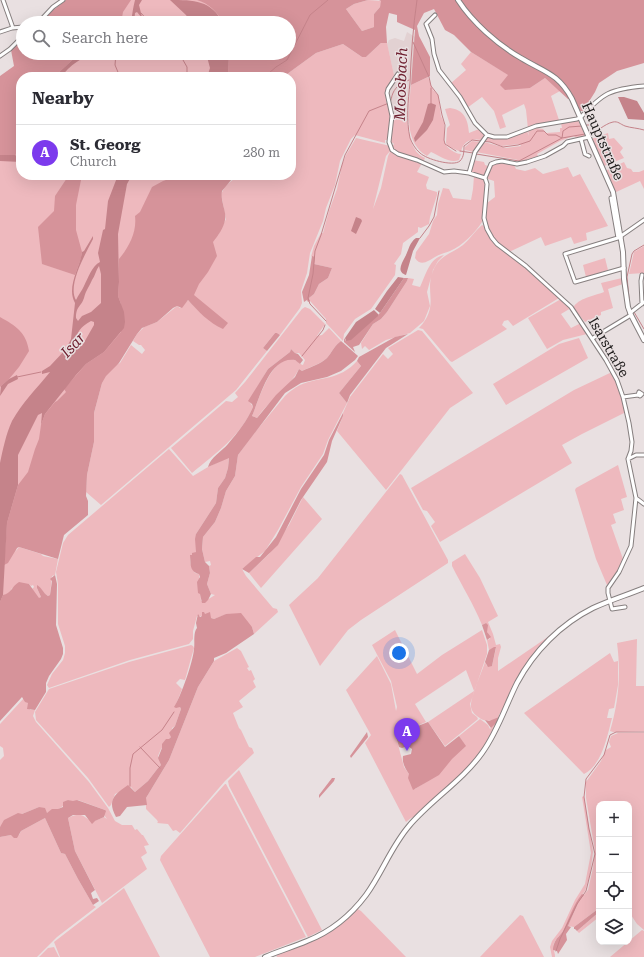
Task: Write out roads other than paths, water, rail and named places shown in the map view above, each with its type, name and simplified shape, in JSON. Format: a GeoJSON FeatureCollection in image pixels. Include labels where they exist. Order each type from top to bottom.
{"type":"FeatureCollection","features":[{"type":"Feature","properties":{"kind":"main road","name":"Hauptstraße"},"geometry":{"type":"LineString","coordinates":[[458,0],[478,24],[508,50],[520,58],[549,72],[569,93],[581,117],[613,192],[624,268],[625,290],[632,312],[644,340]]}},
{"type":"Feature","properties":{"kind":"main road"},"geometry":{"type":"LineString","coordinates":[[265,957],[320,935],[357,906],[409,825],[472,766],[482,754],[497,729],[517,684],[535,656],[545,644],[564,627],[584,613],[644,588]]}},
{"type":"Feature","properties":{"kind":"street"},"geometry":{"type":"LineString","coordinates":[[3,0],[13,28]]}},
{"type":"Feature","properties":{"kind":"street"},"geometry":{"type":"LineString","coordinates":[[45,16],[53,7],[63,0]]}},
{"type":"Feature","properties":{"kind":"street"},"geometry":{"type":"LineString","coordinates":[[435,15],[426,24],[432,39],[434,54],[439,70],[460,97],[475,123],[487,135],[494,137],[507,137],[536,126],[572,120],[581,117],[604,95],[625,88],[644,86]]}},
{"type":"Feature","properties":{"kind":"street"},"geometry":{"type":"LineString","coordinates":[[0,32],[16,28]]}},
{"type":"Feature","properties":{"kind":"street"},"geometry":{"type":"LineString","coordinates":[[0,56],[16,42]]}},
{"type":"Feature","properties":{"kind":"street"},"geometry":{"type":"LineString","coordinates":[[398,74],[388,89],[387,97],[392,116],[389,142],[392,150],[398,154],[417,160],[444,172],[454,171],[469,173],[485,178],[491,164],[496,162],[502,161],[517,164],[527,162],[545,156],[563,146],[567,142],[589,137]]}},
{"type":"Feature","properties":{"kind":"street"},"geometry":{"type":"LineString","coordinates":[[469,173],[474,153],[487,135]]}},
{"type":"Feature","properties":{"kind":"street"},"geometry":{"type":"LineString","coordinates":[[581,139],[585,154],[589,156]]}},
{"type":"Feature","properties":{"kind":"street","name":"Isarstraße"},"geometry":{"type":"LineString","coordinates":[[485,178],[488,184],[485,223],[492,238],[497,244],[526,266],[571,307],[593,338],[612,370],[623,397],[629,423],[632,442],[628,459]]}},
{"type":"Feature","properties":{"kind":"street"},"geometry":{"type":"LineString","coordinates":[[611,198],[620,237]]}},
{"type":"Feature","properties":{"kind":"street"},"geometry":{"type":"LineString","coordinates":[[624,268],[575,282],[565,254],[620,237],[644,220]]}},
{"type":"Feature","properties":{"kind":"street"},"geometry":{"type":"LineString","coordinates":[[593,338],[643,303],[641,281],[642,275]]}},
{"type":"Feature","properties":{"kind":"street"},"geometry":{"type":"LineString","coordinates":[[623,397],[638,395]]}},
{"type":"Feature","properties":{"kind":"street"},"geometry":{"type":"LineString","coordinates":[[631,451],[636,455]]}},
{"type":"Feature","properties":{"kind":"street"},"geometry":{"type":"LineString","coordinates":[[625,607],[612,609],[608,588],[619,572],[631,546],[636,498],[628,459],[636,455],[644,455]]}},
{"type":"Feature","properties":{"kind":"street"},"geometry":{"type":"LineString","coordinates":[[636,498],[644,504]]}},
{"type":"Feature","properties":{"kind":"water"},"geometry":{"type":"Polygon","coordinates":[[[135,0],[142,0],[139,5],[142,16],[137,12],[135,13],[135,16],[132,16],[135,0]]]}},
{"type":"Feature","properties":{"kind":"water"},"geometry":{"type":"Polygon","coordinates":[[[170,0],[187,0],[201,3],[213,10],[219,16],[187,16],[170,0]]]}},
{"type":"Feature","properties":{"kind":"water"},"geometry":{"type":"Polygon","coordinates":[[[72,60],[80,60],[65,72],[59,72],[72,60]]]}},
{"type":"Feature","properties":{"kind":"water"},"geometry":{"type":"Polygon","coordinates":[[[208,60],[229,60],[228,72],[209,72],[210,68],[208,60]]]}},
{"type":"Feature","properties":{"kind":"water"},"geometry":{"type":"Polygon","coordinates":[[[618,97],[624,97],[637,101],[644,113],[644,120],[628,119],[618,97]]]}},
{"type":"Feature","properties":{"kind":"water"},"geometry":{"type":"Polygon","coordinates":[[[431,103],[436,105],[433,120],[427,130],[415,142],[414,138],[423,122],[428,104],[431,103]]]}},
{"type":"Feature","properties":{"kind":"water"},"geometry":{"type":"Polygon","coordinates":[[[0,155],[16,156],[16,162],[0,161],[0,155]]]}},
{"type":"Feature","properties":{"kind":"water","name":"Isar"},"geometry":{"type":"Polygon","coordinates":[[[116,180],[129,180],[127,184],[118,234],[118,296],[124,312],[124,328],[104,352],[86,364],[76,375],[45,414],[41,425],[42,413],[38,415],[18,455],[18,485],[7,523],[3,595],[0,602],[0,463],[5,442],[16,414],[50,372],[42,374],[42,371],[50,366],[66,349],[71,339],[75,303],[72,291],[74,278],[82,252],[93,236],[93,239],[78,269],[74,286],[76,300],[92,269],[100,262],[98,253],[103,230],[105,229],[108,201],[116,180]],[[99,266],[77,311],[76,318],[78,321],[82,316],[91,312],[101,303],[101,274],[99,266]],[[91,321],[84,325],[78,333],[74,344],[76,347],[82,346],[94,325],[94,322],[91,321]]]}},
{"type":"Feature","properties":{"kind":"water"},"geometry":{"type":"Polygon","coordinates":[[[356,217],[362,221],[356,234],[351,231],[356,217]]]}},
{"type":"Feature","properties":{"kind":"water"},"geometry":{"type":"Polygon","coordinates":[[[416,238],[420,238],[413,251],[406,275],[400,270],[402,262],[410,244],[416,238]]]}},
{"type":"Feature","properties":{"kind":"water"},"geometry":{"type":"Polygon","coordinates":[[[398,277],[404,278],[380,313],[375,309],[398,277]]]}},
{"type":"Feature","properties":{"kind":"water"},"geometry":{"type":"Polygon","coordinates":[[[374,310],[378,316],[351,340],[346,341],[345,338],[356,322],[374,310]]]}},
{"type":"Feature","properties":{"kind":"water"},"geometry":{"type":"Polygon","coordinates":[[[17,375],[18,379],[8,384],[0,396],[1,386],[9,379],[17,375]]]}},
{"type":"Feature","properties":{"kind":"waterway"},"geometry":{"type":"LineString","coordinates":[[296,42],[310,15],[328,0]]}},
{"type":"Feature","properties":{"kind":"waterway","name":"Moosbach"},"geometry":{"type":"LineString","coordinates":[[417,0],[412,41],[408,117],[410,138],[415,148],[420,153],[428,158],[440,162],[457,163],[462,158],[464,146],[472,140],[490,142],[503,147],[518,145],[530,141],[537,131],[544,131],[548,135],[556,135],[562,138],[585,134]]}},
{"type":"Feature","properties":{"kind":"waterway"},"geometry":{"type":"LineString","coordinates":[[141,13],[144,16]]}},
{"type":"Feature","properties":{"kind":"waterway","name":"Moosbach"},"geometry":{"type":"LineString","coordinates":[[413,42],[429,77],[431,86],[438,95],[445,125],[445,144],[456,151]]}},
{"type":"Feature","properties":{"kind":"waterway"},"geometry":{"type":"LineString","coordinates":[[115,60],[115,65],[118,72]]}},
{"type":"Feature","properties":{"kind":"waterway"},"geometry":{"type":"LineString","coordinates":[[183,60],[187,67],[187,72]]}},
{"type":"Feature","properties":{"kind":"waterway"},"geometry":{"type":"LineString","coordinates":[[270,72],[287,60]]}},
{"type":"Feature","properties":{"kind":"waterway"},"geometry":{"type":"LineString","coordinates":[[326,321],[310,304],[308,298],[313,274],[315,251],[345,155],[369,111],[389,103],[396,88],[409,80]]}},
{"type":"Feature","properties":{"kind":"waterway"},"geometry":{"type":"LineString","coordinates":[[431,88],[431,103]]}},
{"type":"Feature","properties":{"kind":"waterway","name":"Moosbach"},"geometry":{"type":"LineString","coordinates":[[590,133],[615,122],[627,127],[644,130]]}},
{"type":"Feature","properties":{"kind":"waterway"},"geometry":{"type":"LineString","coordinates":[[586,125],[592,125],[595,123]]}},
{"type":"Feature","properties":{"kind":"waterway"},"geometry":{"type":"LineString","coordinates":[[476,154],[519,161],[562,138],[563,131],[569,127],[582,126]]}},
{"type":"Feature","properties":{"kind":"waterway","name":"Moosbach"},"geometry":{"type":"LineString","coordinates":[[460,151],[473,153]]}},
{"type":"Feature","properties":{"kind":"waterway"},"geometry":{"type":"LineString","coordinates":[[420,238],[434,217],[439,191]]}},
{"type":"Feature","properties":{"kind":"waterway"},"geometry":{"type":"LineString","coordinates":[[629,298],[627,277],[632,254],[644,245]]}},
{"type":"Feature","properties":{"kind":"waterway"},"geometry":{"type":"LineString","coordinates":[[634,312],[644,329]]}},
{"type":"Feature","properties":{"kind":"waterway"},"geometry":{"type":"LineString","coordinates":[[302,356],[323,330],[325,325]]}},
{"type":"Feature","properties":{"kind":"waterway"},"geometry":{"type":"LineString","coordinates":[[17,377],[41,372]]}},
{"type":"Feature","properties":{"kind":"waterway"},"geometry":{"type":"LineString","coordinates":[[130,786],[130,768],[133,754],[162,730],[174,712]]}},
{"type":"Feature","properties":{"kind":"waterway"},"geometry":{"type":"LineString","coordinates":[[556,951],[560,939],[577,904],[586,891],[595,854],[584,797],[586,779],[604,755],[610,735],[616,732],[644,732]]}},
{"type":"Feature","properties":{"kind":"waterway"},"geometry":{"type":"LineString","coordinates":[[140,747],[160,768]]}},
{"type":"Feature","properties":{"kind":"place","name":"St. Georg"},"geometry":{"type":"Point","coordinates":[407,751]}}]}
